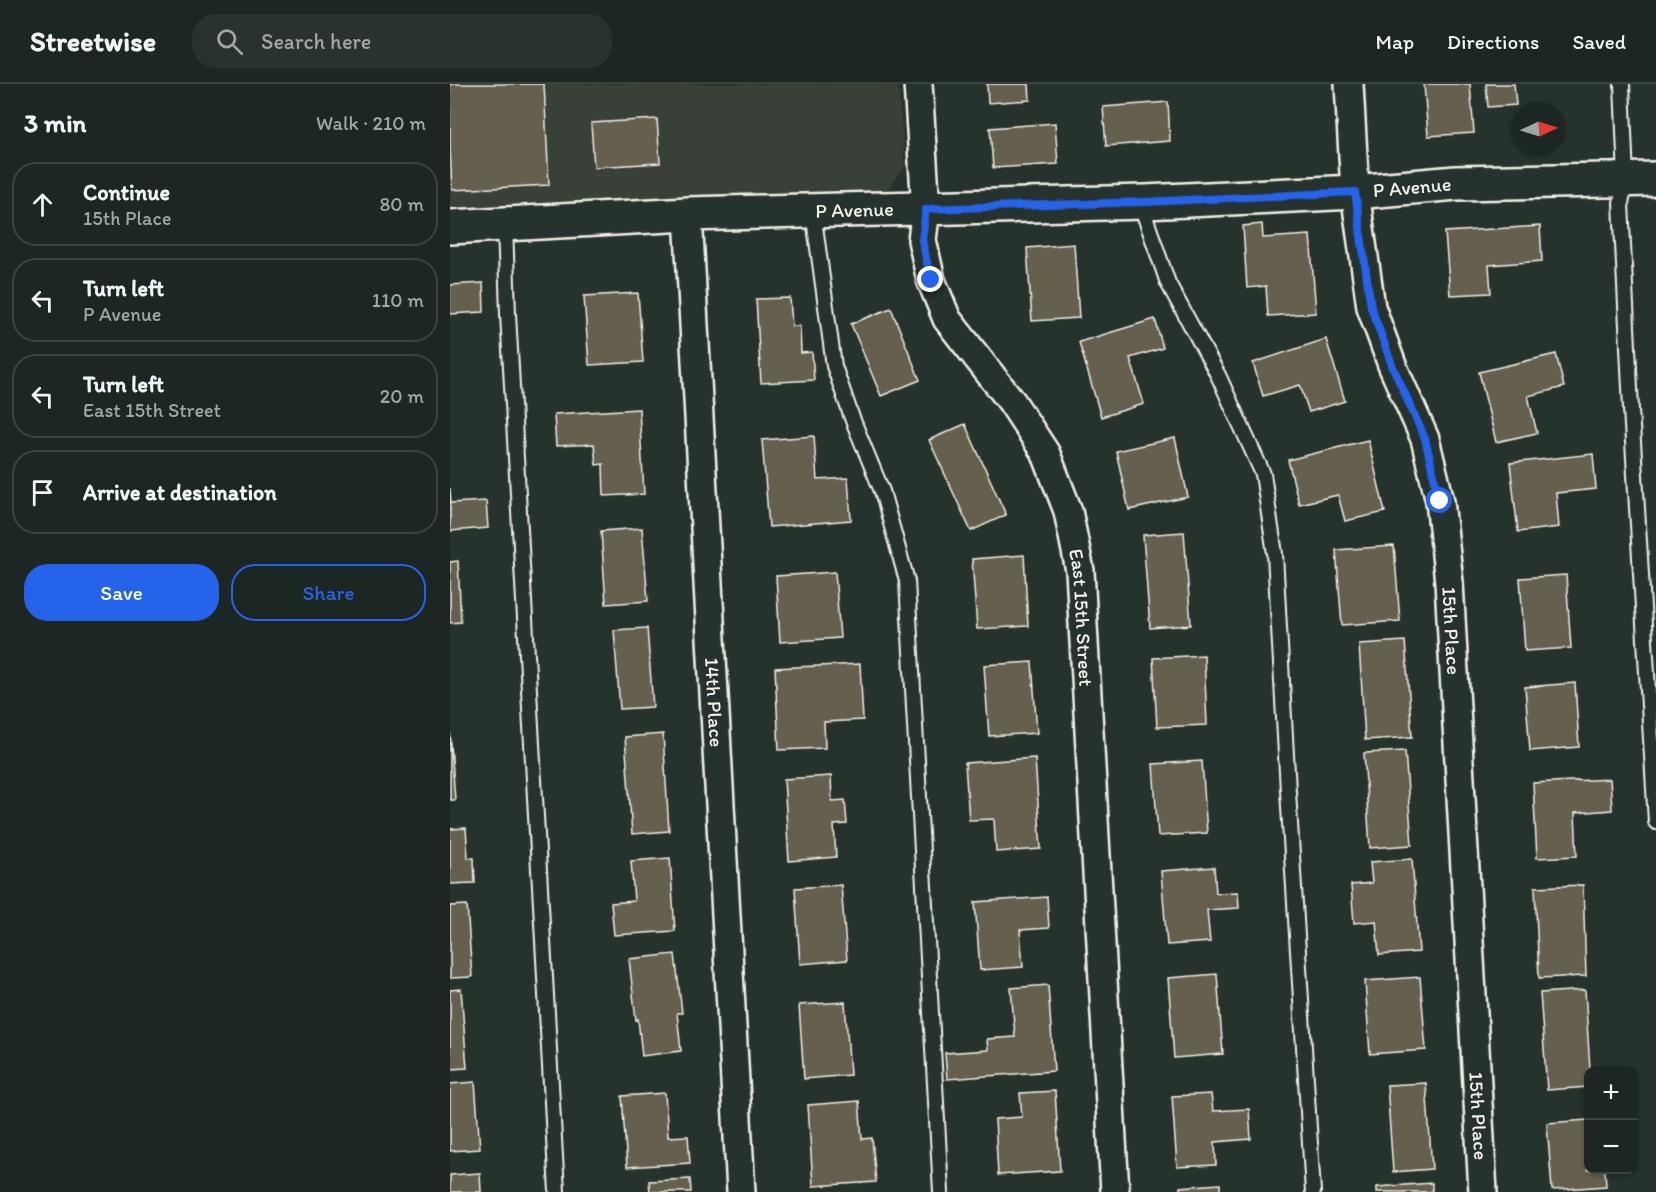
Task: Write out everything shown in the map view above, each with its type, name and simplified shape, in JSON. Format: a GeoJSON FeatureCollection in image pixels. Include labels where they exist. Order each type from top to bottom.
{"type":"FeatureCollection","features":[{"type":"Feature","properties":{"kind":"street","name":"East 15th Street"},"geometry":{"type":"LineString","coordinates":[[918,84],[926,209],[922,240],[931,280],[947,318],[1012,402],[1046,454],[1068,511],[1080,571],[1115,1192]]}},
{"type":"Feature","properties":{"kind":"street","name":"15th Place"},"geometry":{"type":"LineString","coordinates":[[1349,84],[1355,192],[1371,307],[1392,365],[1425,439],[1440,501],[1450,594],[1483,1192]]}},
{"type":"Feature","properties":{"kind":"street","name":"P Avenue"},"geometry":{"type":"LineString","coordinates":[[450,227],[688,214],[1140,202],[1355,192],[1456,183],[1641,179]]}},
{"type":"Feature","properties":{"kind":"street","name":"14th Place"},"geometry":{"type":"LineString","coordinates":[[688,214],[741,1192]]}},
{"type":"Feature","properties":{"kind":"lane"},"geometry":{"type":"LineString","coordinates":[[1622,84],[1641,179],[1621,203],[1656,822]]}},
{"type":"Feature","properties":{"kind":"lane"},"geometry":{"type":"LineString","coordinates":[[1140,202],[1168,283],[1218,375],[1263,474],[1275,554],[1313,1192]]}},
{"type":"Feature","properties":{"kind":"lane"},"geometry":{"type":"LineString","coordinates":[[813,211],[834,366],[852,418],[882,491],[907,581],[941,1192]]}},
{"type":"Feature","properties":{"kind":"lane"},"geometry":{"type":"LineString","coordinates":[[504,224],[557,1192]]}},
{"type":"Feature","properties":{"kind":"shaded area"},"geometry":{"type":"Polygon","coordinates":[[[450,84],[898,84],[905,166],[882,196],[450,207],[450,84]]]}},
{"type":"Feature","properties":{"kind":"building"},"geometry":{"type":"Polygon","coordinates":[[[450,84],[544,84],[549,185],[452,190],[450,84]]]}},
{"type":"Feature","properties":{"kind":"building"},"geometry":{"type":"Polygon","coordinates":[[[987,84],[1029,84],[1030,100],[988,103],[987,84]]]}},
{"type":"Feature","properties":{"kind":"building"},"geometry":{"type":"Polygon","coordinates":[[[1424,84],[1470,84],[1474,133],[1428,136],[1424,84]]]}},
{"type":"Feature","properties":{"kind":"building"},"geometry":{"type":"Polygon","coordinates":[[[1486,84],[1514,84],[1516,102],[1512,102],[1512,105],[1488,107],[1486,84]]]}},
{"type":"Feature","properties":{"kind":"building"},"geometry":{"type":"Polygon","coordinates":[[[1168,102],[1170,141],[1106,146],[1103,107],[1168,102]]]}},
{"type":"Feature","properties":{"kind":"building"},"geometry":{"type":"Polygon","coordinates":[[[657,119],[660,163],[594,167],[591,123],[657,119]]]}},
{"type":"Feature","properties":{"kind":"building"},"geometry":{"type":"Polygon","coordinates":[[[1055,123],[1058,164],[993,168],[990,128],[1055,123]]]}},
{"type":"Feature","properties":{"kind":"building"},"geometry":{"type":"Polygon","coordinates":[[[1262,224],[1263,238],[1310,235],[1316,313],[1268,316],[1266,286],[1247,288],[1243,226],[1262,224]]]}},
{"type":"Feature","properties":{"kind":"building"},"geometry":{"type":"Polygon","coordinates":[[[1540,226],[1542,261],[1489,265],[1491,293],[1450,295],[1445,232],[1540,226]]]}},
{"type":"Feature","properties":{"kind":"building"},"geometry":{"type":"Polygon","coordinates":[[[1074,244],[1079,318],[1032,321],[1027,248],[1074,244]]]}},
{"type":"Feature","properties":{"kind":"building"},"geometry":{"type":"Polygon","coordinates":[[[483,283],[484,312],[450,314],[450,285],[483,283]]]}},
{"type":"Feature","properties":{"kind":"building"},"geometry":{"type":"Polygon","coordinates":[[[638,293],[643,362],[589,365],[584,296],[638,293]]]}},
{"type":"Feature","properties":{"kind":"building"},"geometry":{"type":"Polygon","coordinates":[[[790,298],[792,326],[800,326],[801,353],[812,352],[814,380],[761,383],[756,299],[790,298]]]}},
{"type":"Feature","properties":{"kind":"building"},"geometry":{"type":"Polygon","coordinates":[[[891,308],[920,380],[881,396],[851,324],[891,308]]]}},
{"type":"Feature","properties":{"kind":"building"},"geometry":{"type":"Polygon","coordinates":[[[1155,319],[1163,348],[1130,358],[1144,404],[1101,417],[1079,342],[1155,319]]]}},
{"type":"Feature","properties":{"kind":"building"},"geometry":{"type":"Polygon","coordinates":[[[1326,339],[1345,401],[1309,412],[1300,385],[1263,396],[1253,363],[1326,339]]]}},
{"type":"Feature","properties":{"kind":"building"},"geometry":{"type":"Polygon","coordinates":[[[1556,354],[1564,387],[1528,396],[1537,433],[1496,442],[1479,372],[1556,354]]]}},
{"type":"Feature","properties":{"kind":"building"},"geometry":{"type":"Polygon","coordinates":[[[639,409],[644,494],[604,496],[603,464],[596,465],[594,444],[556,446],[554,414],[639,409]]]}},
{"type":"Feature","properties":{"kind":"building"},"geometry":{"type":"Polygon","coordinates":[[[965,424],[1006,515],[971,531],[929,440],[965,424]]]}},
{"type":"Feature","properties":{"kind":"building"},"geometry":{"type":"Polygon","coordinates":[[[814,436],[817,480],[848,478],[851,520],[769,527],[762,440],[814,436]]]}},
{"type":"Feature","properties":{"kind":"building"},"geometry":{"type":"Polygon","coordinates":[[[1175,438],[1188,497],[1129,510],[1116,451],[1175,438]]]}},
{"type":"Feature","properties":{"kind":"building"},"geometry":{"type":"Polygon","coordinates":[[[1368,440],[1385,512],[1345,521],[1338,495],[1299,504],[1288,460],[1368,440]]]}},
{"type":"Feature","properties":{"kind":"building"},"geometry":{"type":"Polygon","coordinates":[[[1593,454],[1596,489],[1556,493],[1559,527],[1518,532],[1510,463],[1593,454]]]}},
{"type":"Feature","properties":{"kind":"building"},"geometry":{"type":"Polygon","coordinates":[[[450,488],[451,503],[486,501],[488,528],[450,531],[450,488]]]}},
{"type":"Feature","properties":{"kind":"building"},"geometry":{"type":"Polygon","coordinates":[[[642,528],[648,601],[606,604],[601,531],[642,528]]]}},
{"type":"Feature","properties":{"kind":"building"},"geometry":{"type":"Polygon","coordinates":[[[1184,532],[1191,625],[1150,628],[1143,535],[1184,532]]]}},
{"type":"Feature","properties":{"kind":"building"},"geometry":{"type":"Polygon","coordinates":[[[1394,546],[1400,621],[1342,625],[1336,550],[1394,546]]]}},
{"type":"Feature","properties":{"kind":"building"},"geometry":{"type":"Polygon","coordinates":[[[1024,555],[1028,626],[977,629],[972,559],[1024,555]]]}},
{"type":"Feature","properties":{"kind":"building"},"geometry":{"type":"Polygon","coordinates":[[[458,561],[461,622],[450,623],[450,562],[458,561]]]}},
{"type":"Feature","properties":{"kind":"building"},"geometry":{"type":"Polygon","coordinates":[[[835,572],[840,638],[780,642],[776,576],[835,572]]]}},
{"type":"Feature","properties":{"kind":"building"},"geometry":{"type":"Polygon","coordinates":[[[1566,575],[1571,648],[1525,651],[1520,578],[1566,575]]]}},
{"type":"Feature","properties":{"kind":"building"},"geometry":{"type":"Polygon","coordinates":[[[647,628],[653,707],[620,709],[614,630],[647,628]]]}},
{"type":"Feature","properties":{"kind":"building"},"geometry":{"type":"Polygon","coordinates":[[[1405,641],[1412,737],[1365,740],[1359,644],[1405,641]]]}},
{"type":"Feature","properties":{"kind":"building"},"geometry":{"type":"Polygon","coordinates":[[[1204,655],[1207,725],[1157,727],[1153,658],[1204,655]]]}},
{"type":"Feature","properties":{"kind":"building"},"geometry":{"type":"Polygon","coordinates":[[[1032,662],[1037,733],[989,736],[984,665],[1032,662]]]}},
{"type":"Feature","properties":{"kind":"building"},"geometry":{"type":"Polygon","coordinates":[[[860,664],[863,720],[824,722],[825,748],[779,750],[775,668],[860,664]]]}},
{"type":"Feature","properties":{"kind":"building"},"geometry":{"type":"Polygon","coordinates":[[[1575,683],[1579,747],[1530,751],[1525,687],[1575,683]]]}},
{"type":"Feature","properties":{"kind":"building"},"geometry":{"type":"Polygon","coordinates":[[[450,731],[455,800],[450,800],[450,731]]]}},
{"type":"Feature","properties":{"kind":"building"},"geometry":{"type":"Polygon","coordinates":[[[663,734],[669,831],[632,834],[625,737],[663,734]]]}},
{"type":"Feature","properties":{"kind":"building"},"geometry":{"type":"Polygon","coordinates":[[[1405,751],[1412,845],[1370,848],[1364,753],[1405,751]]]}},
{"type":"Feature","properties":{"kind":"building"},"geometry":{"type":"Polygon","coordinates":[[[1035,758],[1041,849],[996,852],[994,819],[969,820],[965,763],[1035,758]]]}},
{"type":"Feature","properties":{"kind":"building"},"geometry":{"type":"Polygon","coordinates":[[[1202,761],[1207,833],[1158,836],[1153,764],[1202,761]]]}},
{"type":"Feature","properties":{"kind":"building"},"geometry":{"type":"Polygon","coordinates":[[[831,776],[832,801],[845,800],[847,824],[834,825],[836,857],[789,861],[784,779],[831,776]]]}},
{"type":"Feature","properties":{"kind":"building"},"geometry":{"type":"Polygon","coordinates":[[[1610,779],[1612,810],[1575,813],[1577,856],[1537,858],[1533,783],[1610,779]]]}},
{"type":"Feature","properties":{"kind":"building"},"geometry":{"type":"Polygon","coordinates":[[[466,828],[468,858],[474,858],[475,883],[450,884],[450,829],[466,828]]]}},
{"type":"Feature","properties":{"kind":"building"},"geometry":{"type":"Polygon","coordinates":[[[670,858],[675,931],[614,935],[611,903],[634,901],[631,861],[670,858]]]}},
{"type":"Feature","properties":{"kind":"building"},"geometry":{"type":"Polygon","coordinates":[[[1412,859],[1419,952],[1379,955],[1376,921],[1354,923],[1351,885],[1372,883],[1370,862],[1412,859]]]}},
{"type":"Feature","properties":{"kind":"building"},"geometry":{"type":"Polygon","coordinates":[[[1214,867],[1216,893],[1238,892],[1239,908],[1207,910],[1210,942],[1167,945],[1161,871],[1214,867]]]}},
{"type":"Feature","properties":{"kind":"building"},"geometry":{"type":"Polygon","coordinates":[[[841,885],[847,960],[800,964],[795,888],[841,885]]]}},
{"type":"Feature","properties":{"kind":"building"},"geometry":{"type":"Polygon","coordinates":[[[1583,885],[1586,976],[1539,978],[1535,887],[1583,885]]]}},
{"type":"Feature","properties":{"kind":"building"},"geometry":{"type":"Polygon","coordinates":[[[1047,897],[1049,928],[1020,930],[1023,967],[980,970],[975,902],[1047,897]]]}},
{"type":"Feature","properties":{"kind":"building"},"geometry":{"type":"Polygon","coordinates":[[[467,905],[472,977],[450,978],[450,906],[467,905]]]}},
{"type":"Feature","properties":{"kind":"building"},"geometry":{"type":"Polygon","coordinates":[[[675,954],[682,1013],[677,1013],[681,1051],[642,1056],[629,959],[675,954]]]}},
{"type":"Feature","properties":{"kind":"building"},"geometry":{"type":"Polygon","coordinates":[[[1217,974],[1223,1054],[1174,1058],[1168,978],[1217,974]]]}},
{"type":"Feature","properties":{"kind":"building"},"geometry":{"type":"Polygon","coordinates":[[[1420,977],[1426,1050],[1370,1054],[1365,981],[1420,977]]]}},
{"type":"Feature","properties":{"kind":"building"},"geometry":{"type":"Polygon","coordinates":[[[1048,985],[1054,1071],[947,1079],[945,1053],[988,1050],[987,1039],[1015,1037],[1011,988],[1048,985]]]}},
{"type":"Feature","properties":{"kind":"building"},"geometry":{"type":"Polygon","coordinates":[[[461,989],[467,1068],[450,1069],[450,990],[461,989]]]}},
{"type":"Feature","properties":{"kind":"building"},"geometry":{"type":"Polygon","coordinates":[[[1585,990],[1590,1066],[1584,1066],[1584,1087],[1547,1090],[1540,993],[1585,990]]]}},
{"type":"Feature","properties":{"kind":"building"},"geometry":{"type":"Polygon","coordinates":[[[845,1002],[850,1075],[804,1079],[799,1005],[845,1002]]]}},
{"type":"Feature","properties":{"kind":"building"},"geometry":{"type":"Polygon","coordinates":[[[475,1082],[480,1149],[450,1151],[450,1084],[475,1082]]]}},
{"type":"Feature","properties":{"kind":"building"},"geometry":{"type":"Polygon","coordinates":[[[1426,1083],[1432,1169],[1393,1172],[1387,1085],[1426,1083]]]}},
{"type":"Feature","properties":{"kind":"building"},"geometry":{"type":"Polygon","coordinates":[[[1055,1091],[1060,1171],[998,1175],[995,1119],[1022,1117],[1020,1093],[1055,1091]]]}},
{"type":"Feature","properties":{"kind":"building"},"geometry":{"type":"Polygon","coordinates":[[[665,1093],[668,1137],[688,1136],[690,1163],[627,1167],[622,1096],[665,1093]]]}},
{"type":"Feature","properties":{"kind":"building"},"geometry":{"type":"Polygon","coordinates":[[[1211,1094],[1213,1111],[1249,1109],[1251,1139],[1215,1142],[1216,1165],[1177,1167],[1172,1096],[1211,1094]]]}},
{"type":"Feature","properties":{"kind":"building"},"geometry":{"type":"Polygon","coordinates":[[[859,1101],[862,1139],[872,1138],[876,1182],[813,1186],[808,1105],[859,1101]]]}},
{"type":"Feature","properties":{"kind":"building"},"geometry":{"type":"Polygon","coordinates":[[[1584,1120],[1584,1174],[1605,1174],[1606,1186],[1552,1190],[1547,1123],[1584,1120]]]}},
{"type":"Feature","properties":{"kind":"building"},"geometry":{"type":"Polygon","coordinates":[[[480,1173],[481,1192],[450,1192],[450,1175],[480,1173]]]}},
{"type":"Feature","properties":{"kind":"building"},"geometry":{"type":"Polygon","coordinates":[[[690,1179],[691,1192],[650,1192],[649,1181],[690,1179]]]}},
{"type":"Feature","properties":{"kind":"building"},"geometry":{"type":"Polygon","coordinates":[[[1432,1183],[1432,1192],[1377,1192],[1377,1187],[1432,1183]]]}},
{"type":"Feature","properties":{"kind":"building"},"geometry":{"type":"Polygon","coordinates":[[[1220,1184],[1220,1192],[1180,1192],[1180,1187],[1220,1184]]]}},
{"type":"Feature","properties":{"kind":"route"},"geometry":{"type":"LineString","coordinates":[[931,280],[922,240],[926,209],[1355,192],[1371,307],[1392,365],[1425,439],[1440,501]]}}]}
